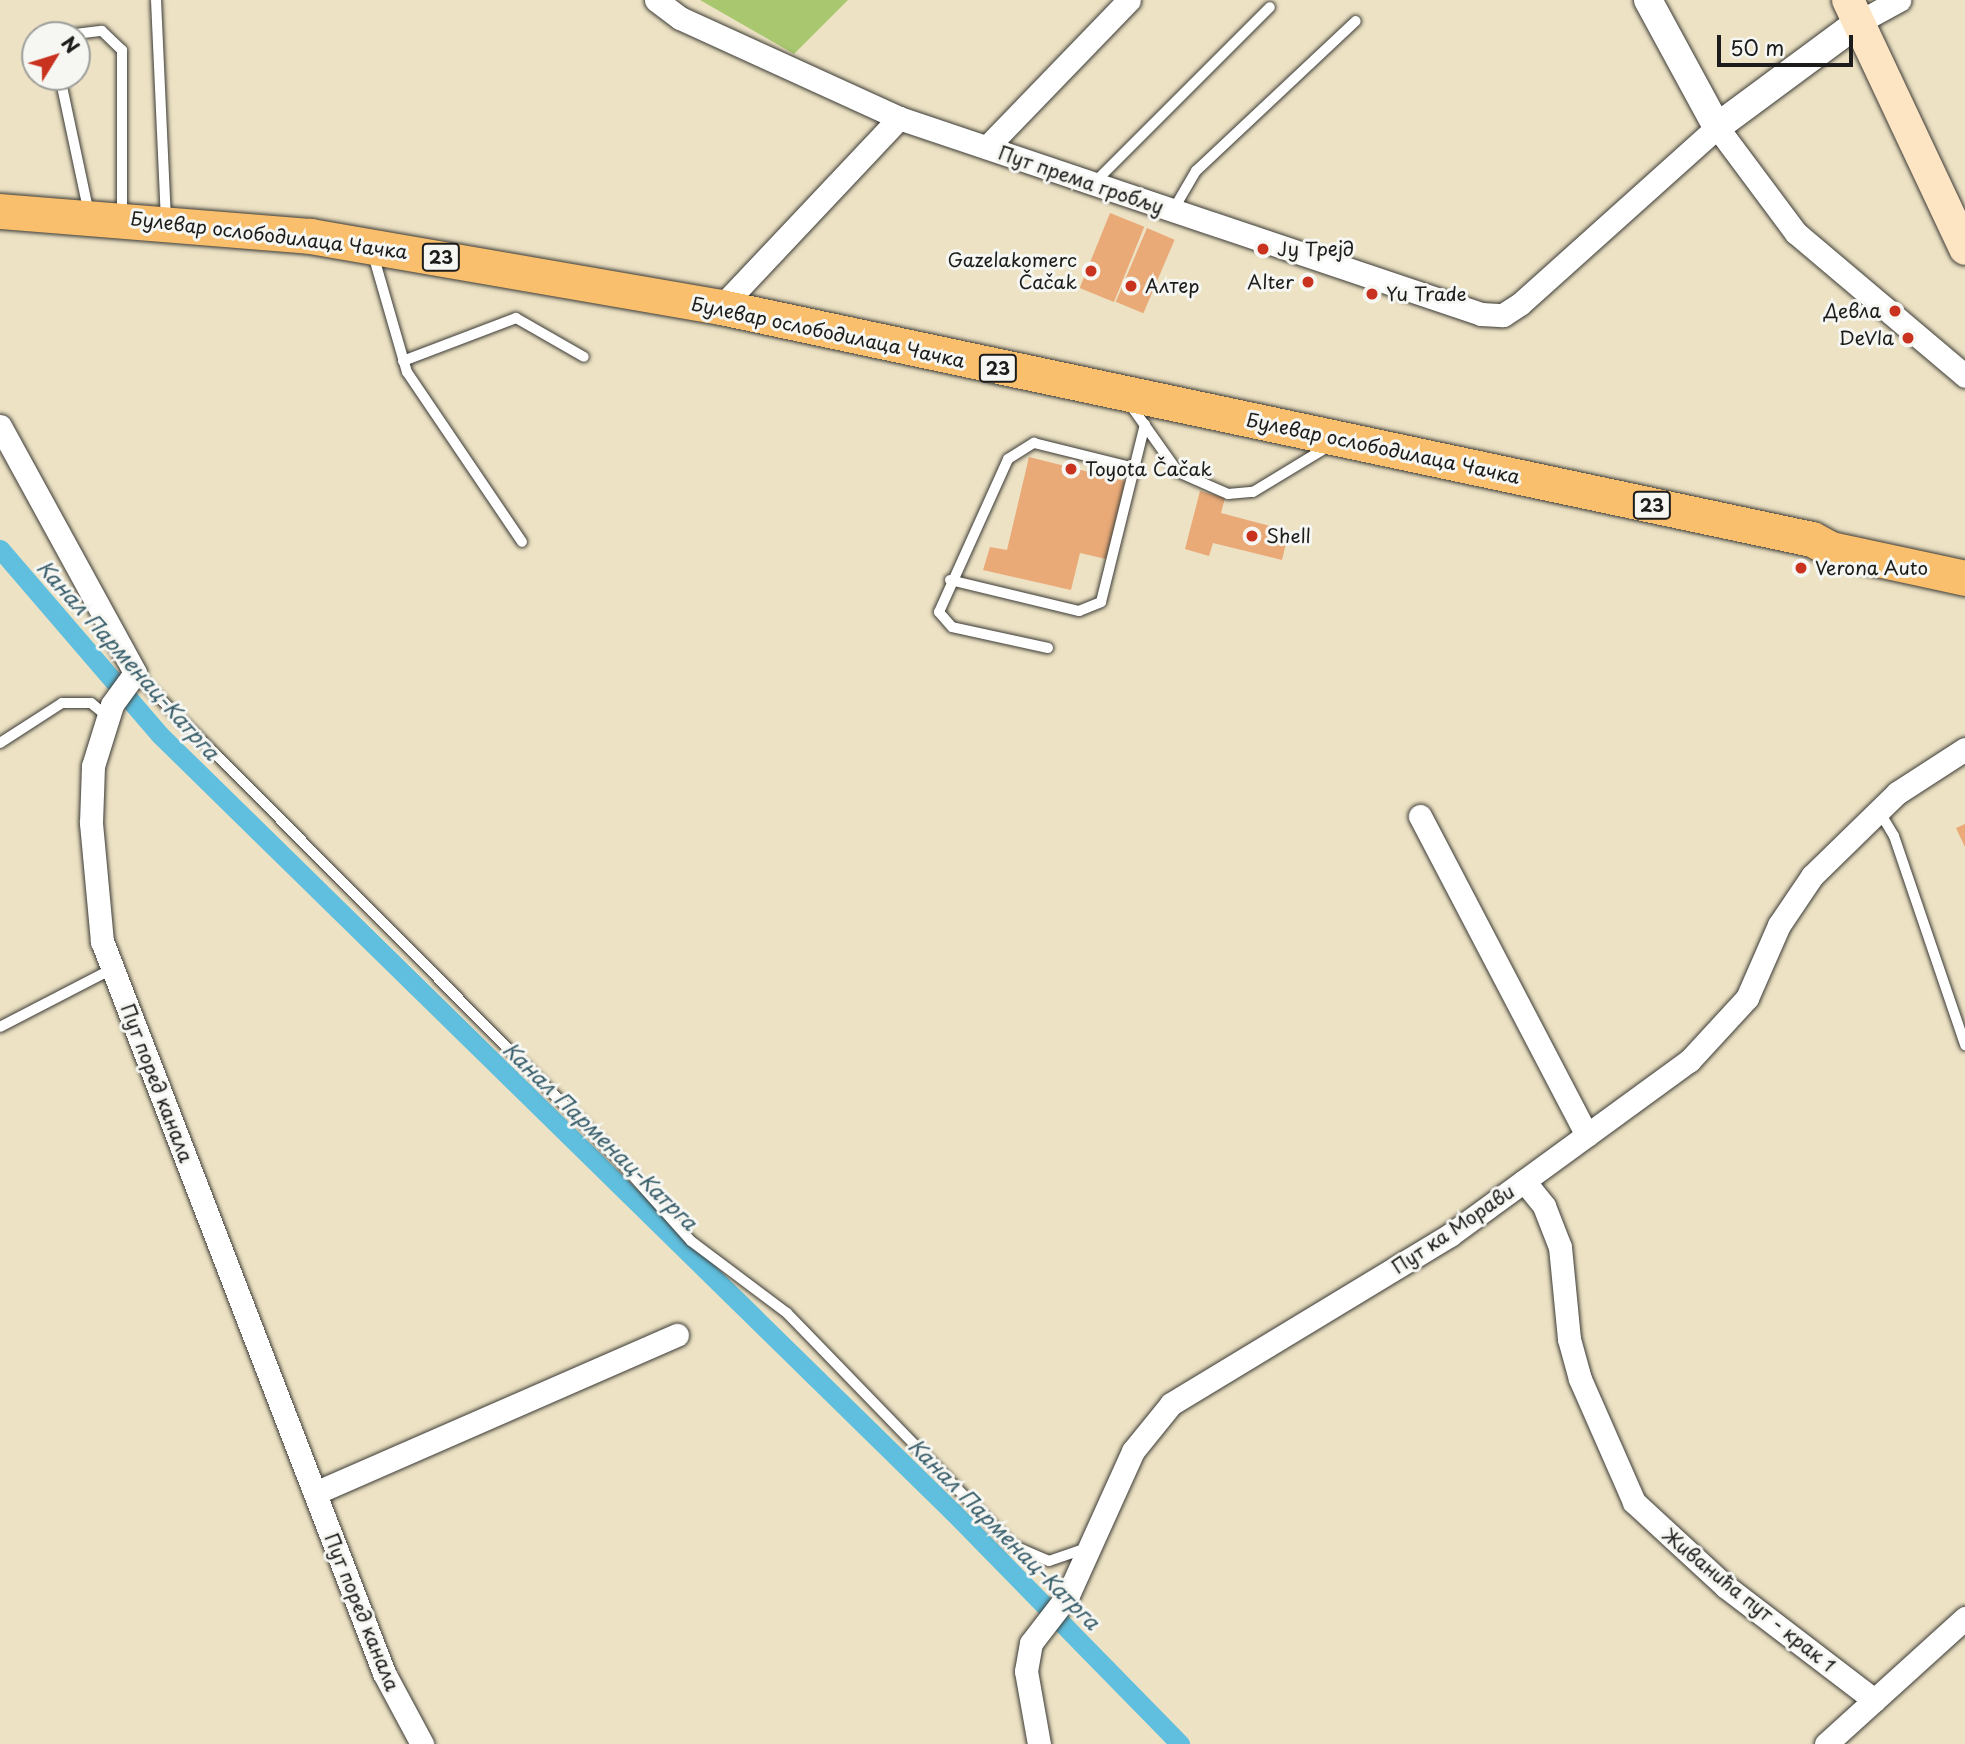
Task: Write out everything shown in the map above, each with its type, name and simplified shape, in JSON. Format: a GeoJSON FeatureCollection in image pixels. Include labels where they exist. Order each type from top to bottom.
{"type":"FeatureCollection","features":[{"type":"Feature","properties":{"kind":"main road"},"geometry":{"type":"LineString","coordinates":[[1853,11],[1945,217],[1965,274]]}},
{"type":"Feature","properties":{"kind":"main road","name":"Булевар ослободилаца Чачка"},"geometry":{"type":"LineString","coordinates":[[0,211],[166,222],[371,245],[721,307],[1812,539],[1831,549],[1965,578]]}},
{"type":"Feature","properties":{"kind":"main road"},"geometry":{"type":"LineString","coordinates":[[1945,217],[1965,248]]}},
{"type":"Feature","properties":{"kind":"main road","name":"Булевар ослободилаца Чачка"},"geometry":{"type":"LineString","coordinates":[[1812,539],[1832,536],[1965,559]]}},
{"type":"Feature","properties":{"kind":"street","name":"Пут према гробљу"},"geometry":{"type":"LineString","coordinates":[[656,0],[680,18],[899,118],[1172,212],[1482,314],[1503,315],[1520,304],[1717,127]]}},
{"type":"Feature","properties":{"kind":"street"},"geometry":{"type":"LineString","coordinates":[[987,147],[1129,0]]}},
{"type":"Feature","properties":{"kind":"street"},"geometry":{"type":"LineString","coordinates":[[1648,0],[1717,127],[1796,233],[1965,376]]}},
{"type":"Feature","properties":{"kind":"street"},"geometry":{"type":"LineString","coordinates":[[1717,127],[1853,11],[1899,0]]}},
{"type":"Feature","properties":{"kind":"street"},"geometry":{"type":"LineString","coordinates":[[721,307],[899,118]]}},
{"type":"Feature","properties":{"kind":"street"},"geometry":{"type":"LineString","coordinates":[[0,426],[133,678]]}},
{"type":"Feature","properties":{"kind":"street","name":"Пут поред канала"},"geometry":{"type":"LineString","coordinates":[[133,678],[110,711],[93,766],[90,823],[102,941],[384,1673],[422,1744]]}},
{"type":"Feature","properties":{"kind":"street","name":"Пут ка Морави"},"geometry":{"type":"LineString","coordinates":[[1039,1744],[1026,1671],[1041,1629],[1059,1608],[1133,1451],[1171,1404],[1450,1235],[1719,1035],[1746,998],[1779,925],[1812,876],[1879,811],[1965,749]]}},
{"type":"Feature","properties":{"kind":"street"},"geometry":{"type":"LineString","coordinates":[[1420,816],[1587,1135]]}},
{"type":"Feature","properties":{"kind":"street","name":"Живанића пут - крак 1"},"geometry":{"type":"LineString","coordinates":[[1524,1181],[1544,1206],[1560,1247],[1569,1339],[1580,1379],[1634,1502],[1725,1586],[1874,1700]]}},
{"type":"Feature","properties":{"kind":"street"},"geometry":{"type":"LineString","coordinates":[[315,1493],[677,1335]]}},
{"type":"Feature","properties":{"kind":"street"},"geometry":{"type":"LineString","coordinates":[[1826,1744],[1965,1618]]}},
{"type":"Feature","properties":{"kind":"lane"},"geometry":{"type":"LineString","coordinates":[[156,0],[166,222]]}},
{"type":"Feature","properties":{"kind":"lane"},"geometry":{"type":"LineString","coordinates":[[1093,184],[1270,7]]}},
{"type":"Feature","properties":{"kind":"lane"},"geometry":{"type":"LineString","coordinates":[[1172,212],[1196,171],[1356,21]]}},
{"type":"Feature","properties":{"kind":"lane"},"geometry":{"type":"LineString","coordinates":[[91,32],[102,31],[122,50],[106,217]]}},
{"type":"Feature","properties":{"kind":"lane"},"geometry":{"type":"LineString","coordinates":[[65,91],[106,217]]}},
{"type":"Feature","properties":{"kind":"lane"},"geometry":{"type":"LineString","coordinates":[[371,245],[403,361],[427,410],[522,542]]}},
{"type":"Feature","properties":{"kind":"lane"},"geometry":{"type":"LineString","coordinates":[[403,361],[516,318],[584,357]]}},
{"type":"Feature","properties":{"kind":"lane"},"geometry":{"type":"LineString","coordinates":[[1121,393],[1178,472],[1228,494],[1252,492],[1340,439]]}},
{"type":"Feature","properties":{"kind":"lane"},"geometry":{"type":"LineString","coordinates":[[950,580],[1079,611],[1096,606],[1106,597],[1145,424]]}},
{"type":"Feature","properties":{"kind":"lane"},"geometry":{"type":"LineString","coordinates":[[1048,648],[946,623],[938,606],[950,580],[1018,447],[1034,443],[1135,468]]}},
{"type":"Feature","properties":{"kind":"lane"},"geometry":{"type":"LineString","coordinates":[[133,678],[615,1156],[691,1241],[788,1314],[1012,1545],[1049,1560],[1089,1546]]}},
{"type":"Feature","properties":{"kind":"lane"},"geometry":{"type":"LineString","coordinates":[[0,743],[62,703],[91,703],[110,711]]}},
{"type":"Feature","properties":{"kind":"lane"},"geometry":{"type":"LineString","coordinates":[[1879,811],[1894,836],[1965,1045]]}},
{"type":"Feature","properties":{"kind":"lane"},"geometry":{"type":"LineString","coordinates":[[0,1027],[112,969]]}},
{"type":"Feature","properties":{"kind":"green space"},"geometry":{"type":"Polygon","coordinates":[[[700,0],[848,0],[794,54],[700,0]]]}},
{"type":"Feature","properties":{"kind":"building"},"geometry":{"type":"Polygon","coordinates":[[[1110,213],[1144,227],[1114,302],[1080,288],[1110,213]]]}},
{"type":"Feature","properties":{"kind":"building"},"geometry":{"type":"Polygon","coordinates":[[[1147,228],[1175,240],[1143,313],[1116,302],[1147,228]]]}},
{"type":"Feature","properties":{"kind":"building"},"geometry":{"type":"Polygon","coordinates":[[[1029,457],[1125,481],[1106,559],[1080,553],[1071,590],[983,570],[990,547],[1007,550],[1029,457]]]}},
{"type":"Feature","properties":{"kind":"building"},"geometry":{"type":"Polygon","coordinates":[[[1200,491],[1225,498],[1221,513],[1289,531],[1282,560],[1213,543],[1209,556],[1185,549],[1200,491]]]}},
{"type":"Feature","properties":{"kind":"building"},"geometry":{"type":"Polygon","coordinates":[[[1965,824],[1965,847],[1956,828],[1965,824]]]}},
{"type":"Feature","properties":{"kind":"waterway","name":"Канал Парменац-Катрга"},"geometry":{"type":"LineString","coordinates":[[0,549],[160,735],[952,1511],[1180,1744]]}},
{"type":"Feature","properties":{"kind":"place","name":"Ју Трејд"},"geometry":{"type":"Point","coordinates":[1263,249]}},
{"type":"Feature","properties":{"kind":"place","name":"Gazelakomerc Čačak"},"geometry":{"type":"Point","coordinates":[1091,271]}},
{"type":"Feature","properties":{"kind":"place","name":"Alter"},"geometry":{"type":"Point","coordinates":[1308,282]}},
{"type":"Feature","properties":{"kind":"place","name":"Алтер"},"geometry":{"type":"Point","coordinates":[1131,286]}},
{"type":"Feature","properties":{"kind":"place","name":"Yu Trade"},"geometry":{"type":"Point","coordinates":[1372,294]}},
{"type":"Feature","properties":{"kind":"place","name":"Девла"},"geometry":{"type":"Point","coordinates":[1895,311]}},
{"type":"Feature","properties":{"kind":"place","name":"DeVla"},"geometry":{"type":"Point","coordinates":[1908,338]}},
{"type":"Feature","properties":{"kind":"place","name":"Toyota Čačak"},"geometry":{"type":"Point","coordinates":[1071,469]}},
{"type":"Feature","properties":{"kind":"place","name":"Shell"},"geometry":{"type":"Point","coordinates":[1252,536]}},
{"type":"Feature","properties":{"kind":"place","name":"Verona Auto"},"geometry":{"type":"Point","coordinates":[1801,568]}}]}
